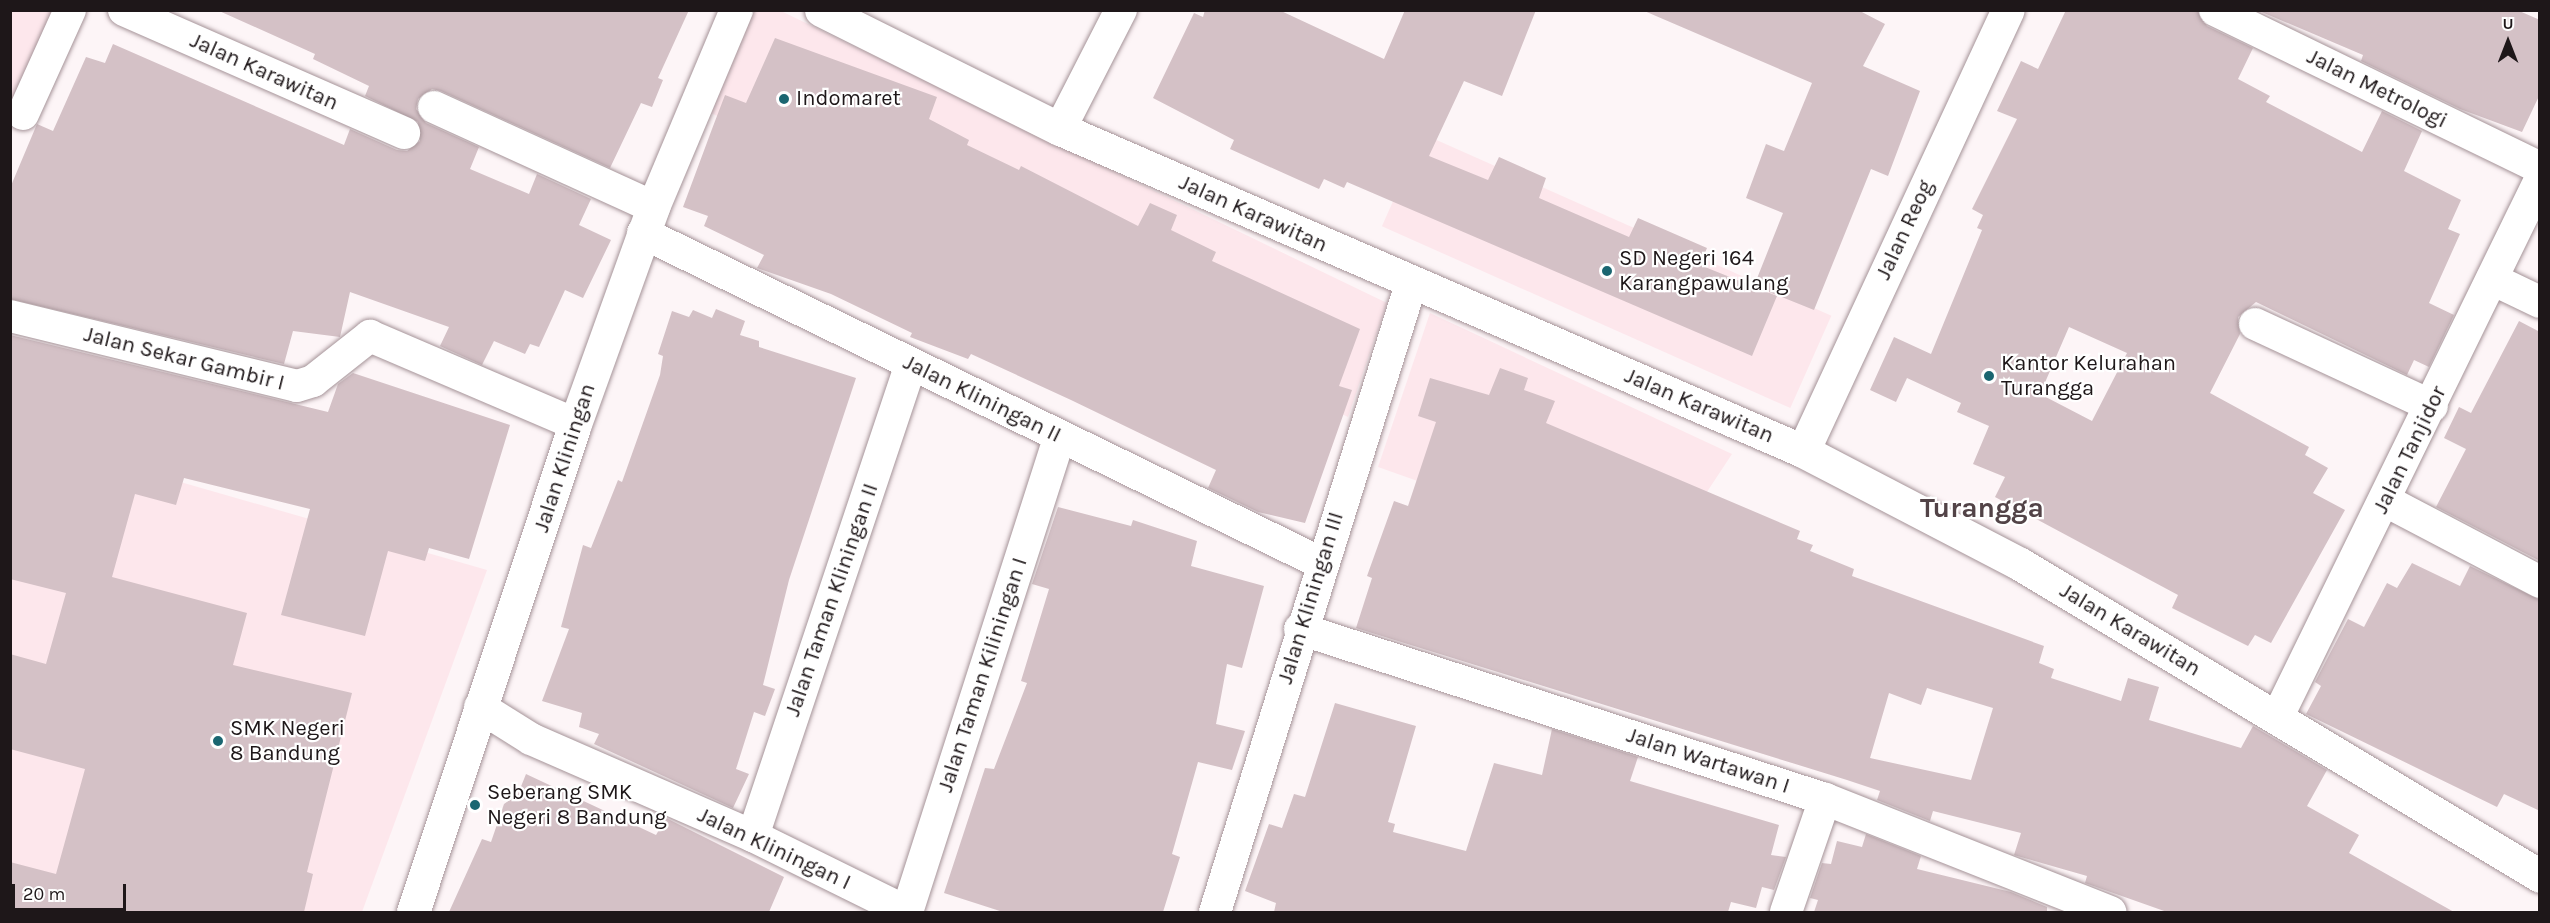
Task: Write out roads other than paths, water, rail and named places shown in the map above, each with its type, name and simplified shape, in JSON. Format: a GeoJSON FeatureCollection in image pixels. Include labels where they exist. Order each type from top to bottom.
{"type":"FeatureCollection","features":[{"type":"Feature","properties":{"kind":"street"},"geometry":{"type":"LineString","coordinates":[[23,114],[70,10]]}},
{"type":"Feature","properties":{"kind":"street","name":"Jalan Karawitan"},"geometry":{"type":"LineString","coordinates":[[124,10],[404,133]]}},
{"type":"Feature","properties":{"kind":"street","name":"Jalan Kliningan"},"geometry":{"type":"LineString","coordinates":[[413,912],[575,424],[648,220],[735,10]]}},
{"type":"Feature","properties":{"kind":"street","name":"Jalan Karawitan"},"geometry":{"type":"LineString","coordinates":[[821,10],[1060,129],[1411,284],[1803,451],[2020,564],[2540,876]]}},
{"type":"Feature","properties":{"kind":"street"},"geometry":{"type":"LineString","coordinates":[[1060,129],[1121,10]]}},
{"type":"Feature","properties":{"kind":"street","name":"Jalan Reog"},"geometry":{"type":"LineString","coordinates":[[1803,451],[2008,10]]}},
{"type":"Feature","properties":{"kind":"street","name":"Jalan Metrologi"},"geometry":{"type":"LineString","coordinates":[[2215,10],[2540,168]]}},
{"type":"Feature","properties":{"kind":"street"},"geometry":{"type":"LineString","coordinates":[[434,106],[648,220]]}},
{"type":"Feature","properties":{"kind":"street","name":"Jalan Tanjidor"},"geometry":{"type":"LineString","coordinates":[[2277,718],[2386,501],[2540,180]]}},
{"type":"Feature","properties":{"kind":"street","name":"Jalan Kliningan II"},"geometry":{"type":"LineString","coordinates":[[648,220],[911,364],[1059,438],[1321,562]]}},
{"type":"Feature","properties":{"kind":"street"},"geometry":{"type":"LineString","coordinates":[[2492,279],[2540,302]]}},
{"type":"Feature","properties":{"kind":"street","name":"Jalan Kliningan III"},"geometry":{"type":"LineString","coordinates":[[1223,910],[1300,629],[1411,284]]}},
{"type":"Feature","properties":{"kind":"street","name":"Jalan Sekar Gambir I"},"geometry":{"type":"LineString","coordinates":[[10,316],[297,386],[313,381],[370,336],[575,424]]}},
{"type":"Feature","properties":{"kind":"street"},"geometry":{"type":"LineString","coordinates":[[2255,324],[2432,406]]}},
{"type":"Feature","properties":{"kind":"street","name":"Jalan Taman Kliningan II"},"geometry":{"type":"LineString","coordinates":[[753,836],[911,364]]}},
{"type":"Feature","properties":{"kind":"street","name":"Jalan Taman Kiliningan I"},"geometry":{"type":"LineString","coordinates":[[907,912],[1059,438]]}},
{"type":"Feature","properties":{"kind":"street"},"geometry":{"type":"LineString","coordinates":[[2386,501],[2540,582]]}},
{"type":"Feature","properties":{"kind":"street","name":"Jalan Wartawan I"},"geometry":{"type":"LineString","coordinates":[[1300,629],[1825,799],[2110,912]]}},
{"type":"Feature","properties":{"kind":"street","name":"Jalan Kliningan I"},"geometry":{"type":"LineString","coordinates":[[480,707],[531,739],[753,836],[907,912]]}},
{"type":"Feature","properties":{"kind":"street"},"geometry":{"type":"LineString","coordinates":[[1786,912],[1825,799]]}},
{"type":"Feature","properties":{"kind":"place","name":"Indomaret"},"geometry":{"type":"Point","coordinates":[784,99]}},
{"type":"Feature","properties":{"kind":"place","name":"SD Negeri 164 Karangpawulang"},"geometry":{"type":"Point","coordinates":[1607,271]}},
{"type":"Feature","properties":{"kind":"place","name":"Kantor Kelurahan Turangga"},"geometry":{"type":"Point","coordinates":[1989,376]}},
{"type":"Feature","properties":{"kind":"place","name":"SMK Negeri 8 Bandung"},"geometry":{"type":"Point","coordinates":[218,741]}},
{"type":"Feature","properties":{"kind":"place","name":"Seberang SMK Negeri 8 Bandung"},"geometry":{"type":"Point","coordinates":[475,805]}},
{"type":"Feature","properties":{"kind":"district","name":"Turangga"},"geometry":{"type":"Point","coordinates":[1982,508]}}]}
